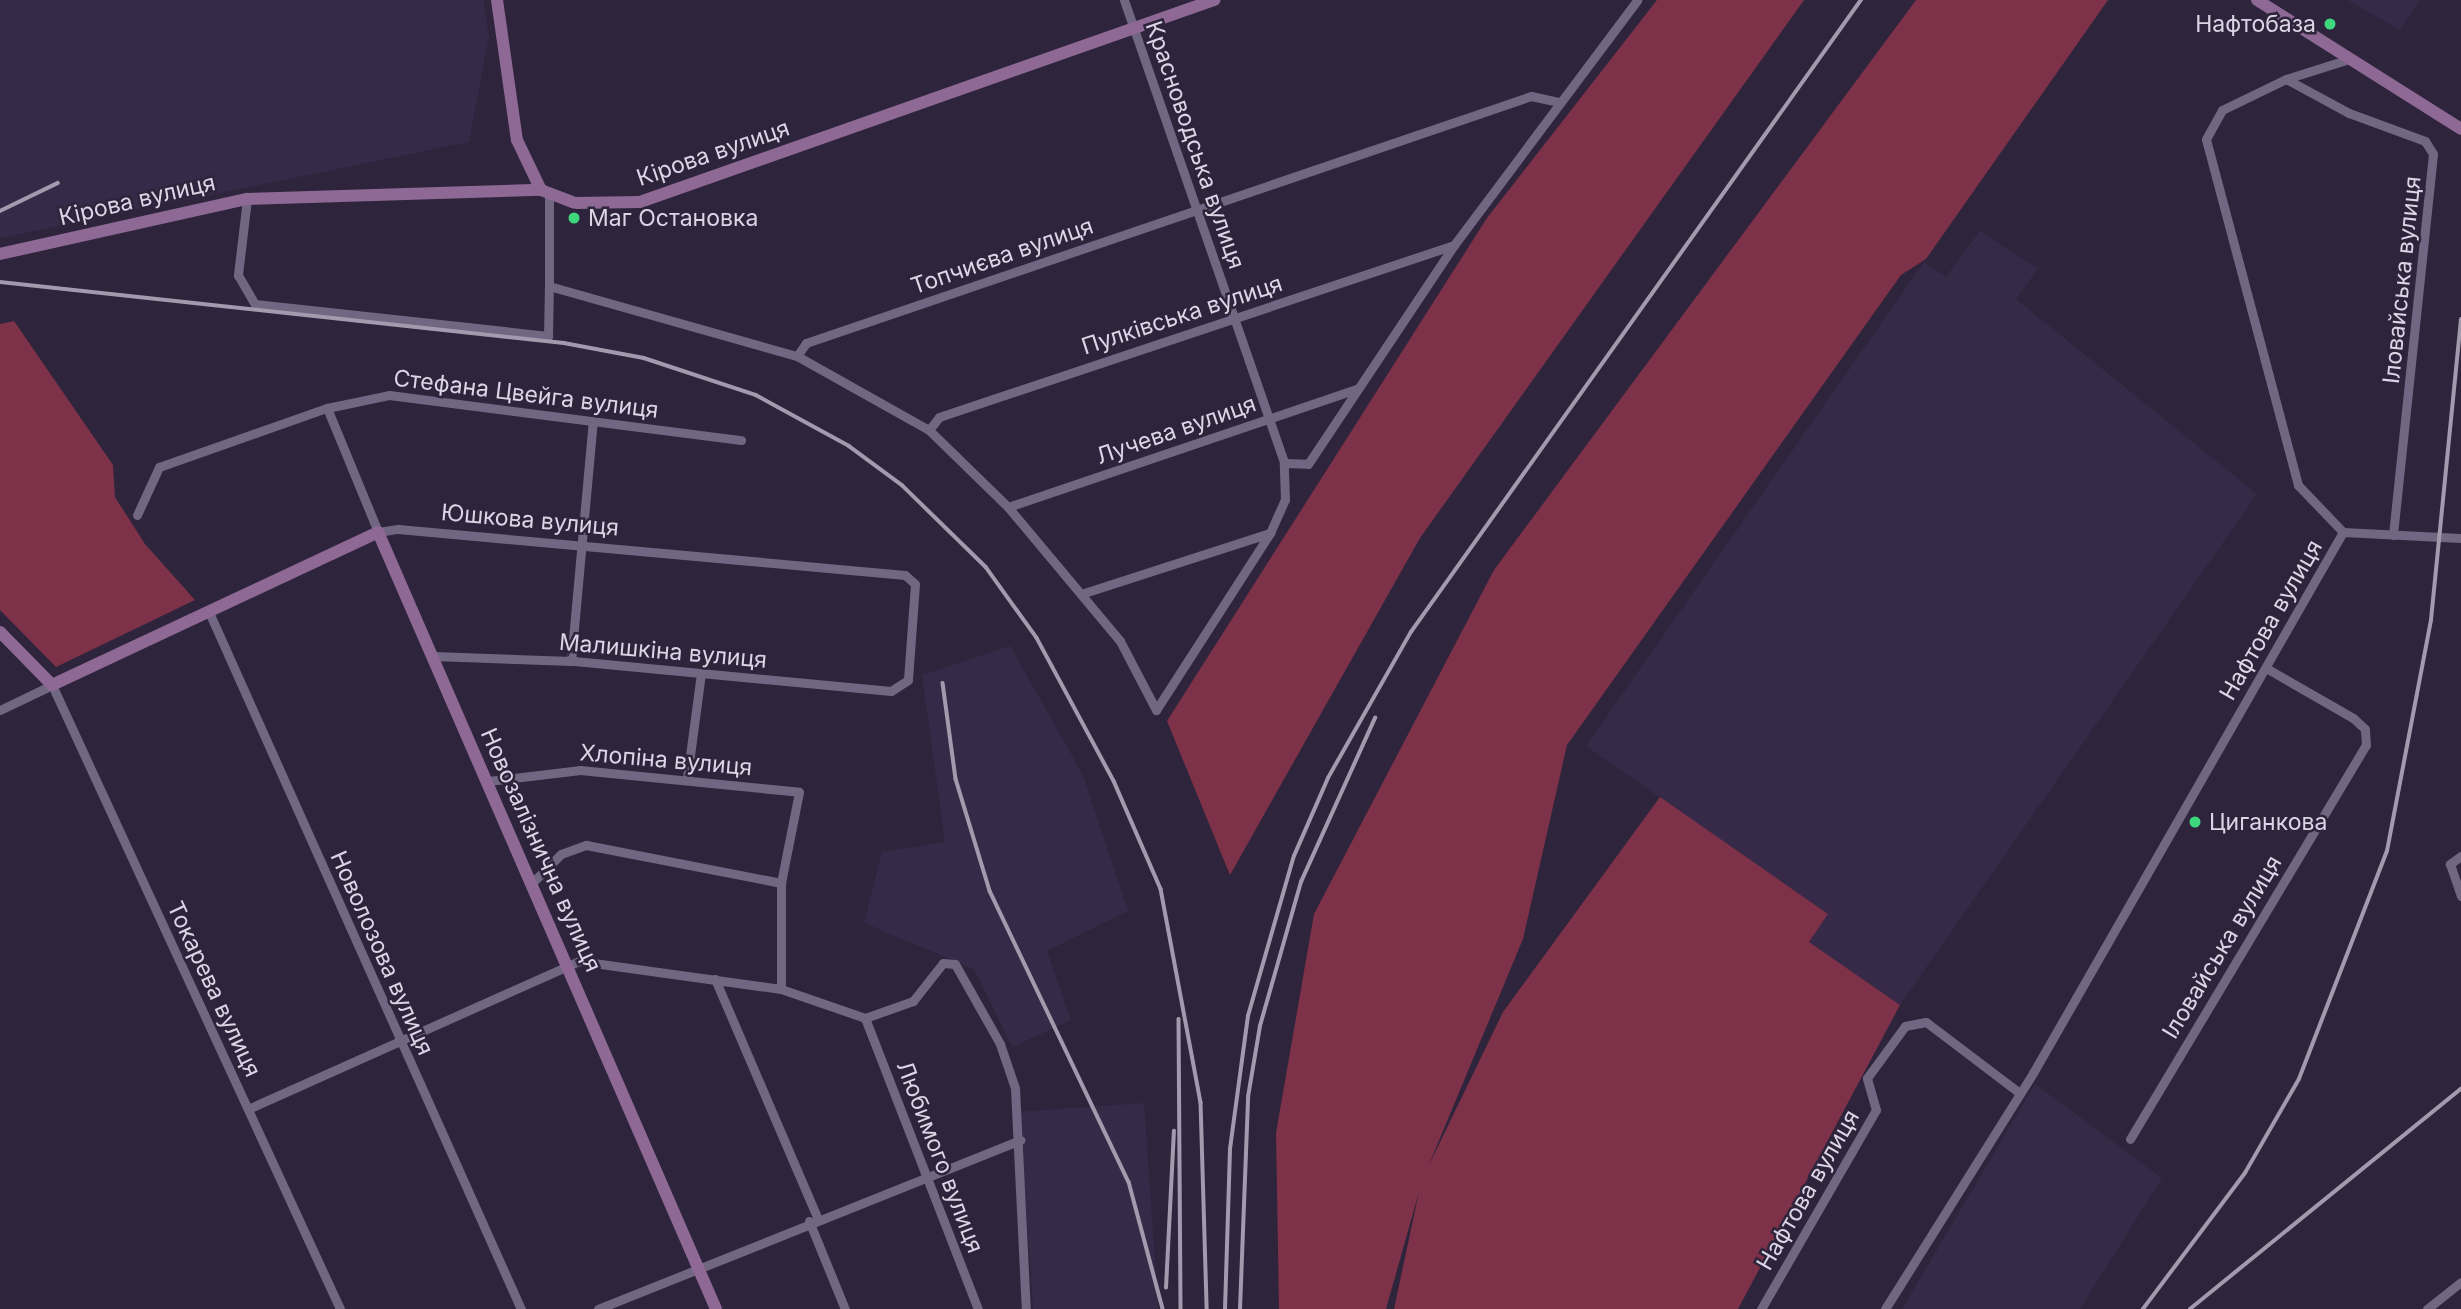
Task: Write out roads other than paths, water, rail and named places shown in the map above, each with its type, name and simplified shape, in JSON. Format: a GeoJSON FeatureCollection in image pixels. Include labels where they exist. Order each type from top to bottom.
{"type":"FeatureCollection","features":[{"type":"Feature","properties":{"kind":"main road"},"geometry":{"type":"LineString","coordinates":[[497,0],[517,140],[545,192]]}},
{"type":"Feature","properties":{"kind":"main road","name":"Кірова вулиця"},"geometry":{"type":"LineString","coordinates":[[0,254],[247,199],[545,192],[575,203],[640,202],[1214,0]]}},
{"type":"Feature","properties":{"kind":"main road"},"geometry":{"type":"LineString","coordinates":[[2257,0],[2346,60],[2461,129]]}},
{"type":"Feature","properties":{"kind":"main road","name":"Юшкова вулиця"},"geometry":{"type":"LineString","coordinates":[[52,685],[379,532]]}},
{"type":"Feature","properties":{"kind":"main road","name":"Новозалізнична вулиця"},"geometry":{"type":"LineString","coordinates":[[379,532],[716,1309]]}},
{"type":"Feature","properties":{"kind":"main road"},"geometry":{"type":"LineString","coordinates":[[0,632],[52,685]]}},
{"type":"Feature","properties":{"kind":"street","name":"Красноводська вулиця"},"geometry":{"type":"LineString","coordinates":[[1081,594],[1120,641],[1156,710],[1270,533],[1284,500],[1284,463],[1270,418],[1124,0]]}},
{"type":"Feature","properties":{"kind":"street"},"geometry":{"type":"LineString","coordinates":[[1284,463],[1308,464],[1454,245],[1637,0]]}},
{"type":"Feature","properties":{"kind":"street","name":"Нафтова вулиця"},"geometry":{"type":"LineString","coordinates":[[1885,1309],[2017,1091],[2343,532],[2298,485],[2206,139],[2222,110],[2286,79],[2346,60]]}},
{"type":"Feature","properties":{"kind":"street","name":"Іловайська вулиця"},"geometry":{"type":"LineString","coordinates":[[2286,79],[2349,113],[2425,141],[2432,155],[2393,535]]}},
{"type":"Feature","properties":{"kind":"street","name":"Топчиєва вулиця"},"geometry":{"type":"LineString","coordinates":[[797,356],[806,343],[1531,96],[1559,102]]}},
{"type":"Feature","properties":{"kind":"street"},"geometry":{"type":"LineString","coordinates":[[247,199],[238,275],[255,304],[548,336],[545,192]]}},
{"type":"Feature","properties":{"kind":"street","name":"Пулківська вулиця"},"geometry":{"type":"LineString","coordinates":[[929,430],[939,416],[1454,245]]}},
{"type":"Feature","properties":{"kind":"street"},"geometry":{"type":"LineString","coordinates":[[549,286],[797,356],[929,430],[1008,507],[1081,594],[1270,533]]}},
{"type":"Feature","properties":{"kind":"street","name":"Лучева вулиця"},"geometry":{"type":"LineString","coordinates":[[1008,507],[1356,390]]}},
{"type":"Feature","properties":{"kind":"street","name":"Стефана Цвейга вулиця"},"geometry":{"type":"LineString","coordinates":[[137,515],[159,467],[327,408],[389,395],[741,440]]}},
{"type":"Feature","properties":{"kind":"street","name":"Новозалізнична вулиця"},"geometry":{"type":"LineString","coordinates":[[327,408],[379,532]]}},
{"type":"Feature","properties":{"kind":"street"},"geometry":{"type":"LineString","coordinates":[[570,661],[593,421]]}},
{"type":"Feature","properties":{"kind":"street","name":"Юшкова вулиця"},"geometry":{"type":"LineString","coordinates":[[379,532],[390,528],[911,578],[908,680],[891,691]]}},
{"type":"Feature","properties":{"kind":"street"},"geometry":{"type":"LineString","coordinates":[[2343,532],[2461,538]]}},
{"type":"Feature","properties":{"kind":"street","name":"Новолозова вулиця"},"geometry":{"type":"LineString","coordinates":[[209,612],[521,1309]]}},
{"type":"Feature","properties":{"kind":"street","name":"Малишкіна вулиця"},"geometry":{"type":"LineString","coordinates":[[433,656],[570,661],[891,691]]}},
{"type":"Feature","properties":{"kind":"street","name":"Іловайська вулиця"},"geometry":{"type":"LineString","coordinates":[[2130,1139],[2366,745],[2365,729],[2353,718],[2266,668]]}},
{"type":"Feature","properties":{"kind":"street"},"geometry":{"type":"LineString","coordinates":[[687,778],[701,673]]}},
{"type":"Feature","properties":{"kind":"street"},"geometry":{"type":"LineString","coordinates":[[0,710],[52,685]]}},
{"type":"Feature","properties":{"kind":"street","name":"Токарева вулиця"},"geometry":{"type":"LineString","coordinates":[[52,685],[340,1309]]}},
{"type":"Feature","properties":{"kind":"street","name":"Хлопіна вулиця"},"geometry":{"type":"LineString","coordinates":[[488,781],[580,770],[687,778],[799,792],[782,883]]}},
{"type":"Feature","properties":{"kind":"street"},"geometry":{"type":"LineString","coordinates":[[531,884],[561,854],[586,845],[782,883],[781,989]]}},
{"type":"Feature","properties":{"kind":"street"},"geometry":{"type":"LineString","coordinates":[[2461,856],[2450,864],[2452,880],[2461,896]]}},
{"type":"Feature","properties":{"kind":"street"},"geometry":{"type":"LineString","coordinates":[[248,1109],[568,964],[591,961],[781,989],[865,1018],[913,1001],[943,963],[955,964],[1000,1044],[1015,1088],[1020,1140],[1026,1309]]}},
{"type":"Feature","properties":{"kind":"street"},"geometry":{"type":"LineString","coordinates":[[715,979],[813,1219],[845,1309]]}},
{"type":"Feature","properties":{"kind":"street","name":"Любимого вулиця"},"geometry":{"type":"LineString","coordinates":[[865,1018],[978,1309]]}},
{"type":"Feature","properties":{"kind":"street","name":"Нафтова вулиця"},"geometry":{"type":"LineString","coordinates":[[1762,1309],[1876,1110],[1867,1078],[1905,1026],[1926,1022],[2017,1091]]}},
{"type":"Feature","properties":{"kind":"street"},"geometry":{"type":"LineString","coordinates":[[598,1309],[698,1265],[925,1174],[1020,1140]]}},
{"type":"Feature","properties":{"kind":"street"},"geometry":{"type":"LineString","coordinates":[[2427,1309],[2461,1282]]}},
{"type":"Feature","properties":{"kind":"railway"},"geometry":{"type":"LineString","coordinates":[[1225,1309],[1230,1149],[1248,1016],[1294,856],[1328,778],[1411,632],[1861,0]]}},
{"type":"Feature","properties":{"kind":"railway"},"geometry":{"type":"LineString","coordinates":[[0,211],[58,183]]}},
{"type":"Feature","properties":{"kind":"railway"},"geometry":{"type":"LineString","coordinates":[[0,282],[564,343],[644,358],[756,395],[849,446],[902,485],[986,567],[1037,638],[1114,781],[1161,889],[1201,1102],[1207,1309]]}},
{"type":"Feature","properties":{"kind":"railway"},"geometry":{"type":"LineString","coordinates":[[2143,1309],[2245,1173],[2299,1079],[2387,851],[2431,620],[2461,319]]}},
{"type":"Feature","properties":{"kind":"railway"},"geometry":{"type":"LineString","coordinates":[[943,683],[956,779],[990,891],[1129,1182],[1163,1309]]}},
{"type":"Feature","properties":{"kind":"railway"},"geometry":{"type":"LineString","coordinates":[[1240,1309],[1248,1097],[1260,1026],[1301,882],[1375,718]]}},
{"type":"Feature","properties":{"kind":"railway"},"geometry":{"type":"LineString","coordinates":[[1179,1019],[1181,1309]]}},
{"type":"Feature","properties":{"kind":"railway"},"geometry":{"type":"LineString","coordinates":[[2190,1309],[2461,1089]]}},
{"type":"Feature","properties":{"kind":"railway"},"geometry":{"type":"LineString","coordinates":[[1166,1288],[1174,1131]]}},
{"type":"Feature","properties":{"kind":"place","name":"Нафтобаза"},"geometry":{"type":"Point","coordinates":[2330,24]}},
{"type":"Feature","properties":{"kind":"place","name":"Маг Остановка"},"geometry":{"type":"Point","coordinates":[574,218]}},
{"type":"Feature","properties":{"kind":"place","name":"Циганкова"},"geometry":{"type":"Point","coordinates":[2195,822]}}]}
